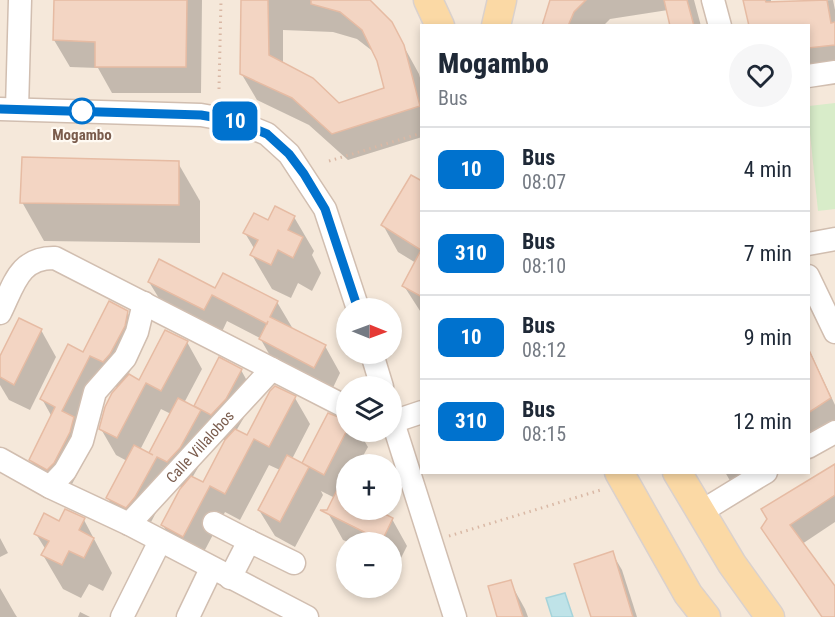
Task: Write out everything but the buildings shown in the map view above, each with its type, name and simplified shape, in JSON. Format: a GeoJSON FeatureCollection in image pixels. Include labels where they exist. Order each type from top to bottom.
{"type":"FeatureCollection","features":[{"type":"Feature","properties":{"kind":"main road"},"geometry":{"type":"LineString","coordinates":[[428,0],[439,24]]}},
{"type":"Feature","properties":{"kind":"main road"},"geometry":{"type":"LineString","coordinates":[[496,24],[502,0]]}},
{"type":"Feature","properties":{"kind":"main road"},"geometry":{"type":"LineString","coordinates":[[678,474],[699,513],[770,617]]}},
{"type":"Feature","properties":{"kind":"main road"},"geometry":{"type":"LineString","coordinates":[[622,478],[688,594],[706,617]]}},
{"type":"Feature","properties":{"kind":"street"},"geometry":{"type":"LineString","coordinates":[[20,0],[9,109],[201,115],[235,121],[267,134],[289,154],[325,209],[354,298]]}},
{"type":"Feature","properties":{"kind":"street"},"geometry":{"type":"LineString","coordinates":[[713,0],[719,24]]}},
{"type":"Feature","properties":{"kind":"street"},"geometry":{"type":"LineString","coordinates":[[810,76],[835,72]]}},
{"type":"Feature","properties":{"kind":"street"},"geometry":{"type":"LineString","coordinates":[[810,244],[835,239]]}},
{"type":"Feature","properties":{"kind":"street"},"geometry":{"type":"LineString","coordinates":[[0,313],[22,269],[43,257],[55,258],[336,402]]}},
{"type":"Feature","properties":{"kind":"street"},"geometry":{"type":"LineString","coordinates":[[810,280],[835,332]]}},
{"type":"Feature","properties":{"kind":"street"},"geometry":{"type":"LineString","coordinates":[[50,487],[65,471],[82,441],[95,392],[125,358],[137,332],[144,303]]}},
{"type":"Feature","properties":{"kind":"street","name":"Calle Villalobos"},"geometry":{"type":"LineString","coordinates":[[129,524],[272,369]]}},
{"type":"Feature","properties":{"kind":"street"},"geometry":{"type":"LineString","coordinates":[[402,422],[420,413]]}},
{"type":"Feature","properties":{"kind":"street"},"geometry":{"type":"LineString","coordinates":[[810,446],[835,432]]}},
{"type":"Feature","properties":{"kind":"street"},"geometry":{"type":"LineString","coordinates":[[398,442],[454,617]]}},
{"type":"Feature","properties":{"kind":"street"},"geometry":{"type":"LineString","coordinates":[[0,459],[50,487],[129,524],[307,617]]}},
{"type":"Feature","properties":{"kind":"street"},"geometry":{"type":"LineString","coordinates":[[699,513],[763,474]]}},
{"type":"Feature","properties":{"kind":"street"},"geometry":{"type":"LineString","coordinates":[[214,523],[294,563]]}},
{"type":"Feature","properties":{"kind":"street"},"geometry":{"type":"LineString","coordinates":[[122,617],[160,541]]}},
{"type":"Feature","properties":{"kind":"street"},"geometry":{"type":"LineString","coordinates":[[188,617],[220,573],[249,541]]}},
{"type":"Feature","properties":{"kind":"path"},"geometry":{"type":"LineString","coordinates":[[219,89],[221,0]]}},
{"type":"Feature","properties":{"kind":"path"},"geometry":{"type":"LineString","coordinates":[[329,160],[420,134]]}},
{"type":"Feature","properties":{"kind":"path"},"geometry":{"type":"LineString","coordinates":[[430,542],[622,478]]}},
{"type":"Feature","properties":{"kind":"shaded area"},"geometry":{"type":"Polygon","coordinates":[[[0,0],[835,0],[835,617],[0,617],[0,0]]]}},
{"type":"Feature","properties":{"kind":"green space"},"geometry":{"type":"Polygon","coordinates":[[[835,103],[835,209],[818,211],[810,134],[810,106],[835,103]]]}},
{"type":"Feature","properties":{"kind":"water"},"geometry":{"type":"Polygon","coordinates":[[[565,593],[573,617],[552,617],[546,598],[565,593]]]}},
{"type":"Feature","properties":{"kind":"bus line","name":"10"},"geometry":{"type":"LineString","coordinates":[[0,109],[201,115],[235,121],[267,134],[289,154],[325,209],[354,298]]}},
{"type":"Feature","properties":{"kind":"place","name":"Mogambo"},"geometry":{"type":"Point","coordinates":[82,111]}}]}
